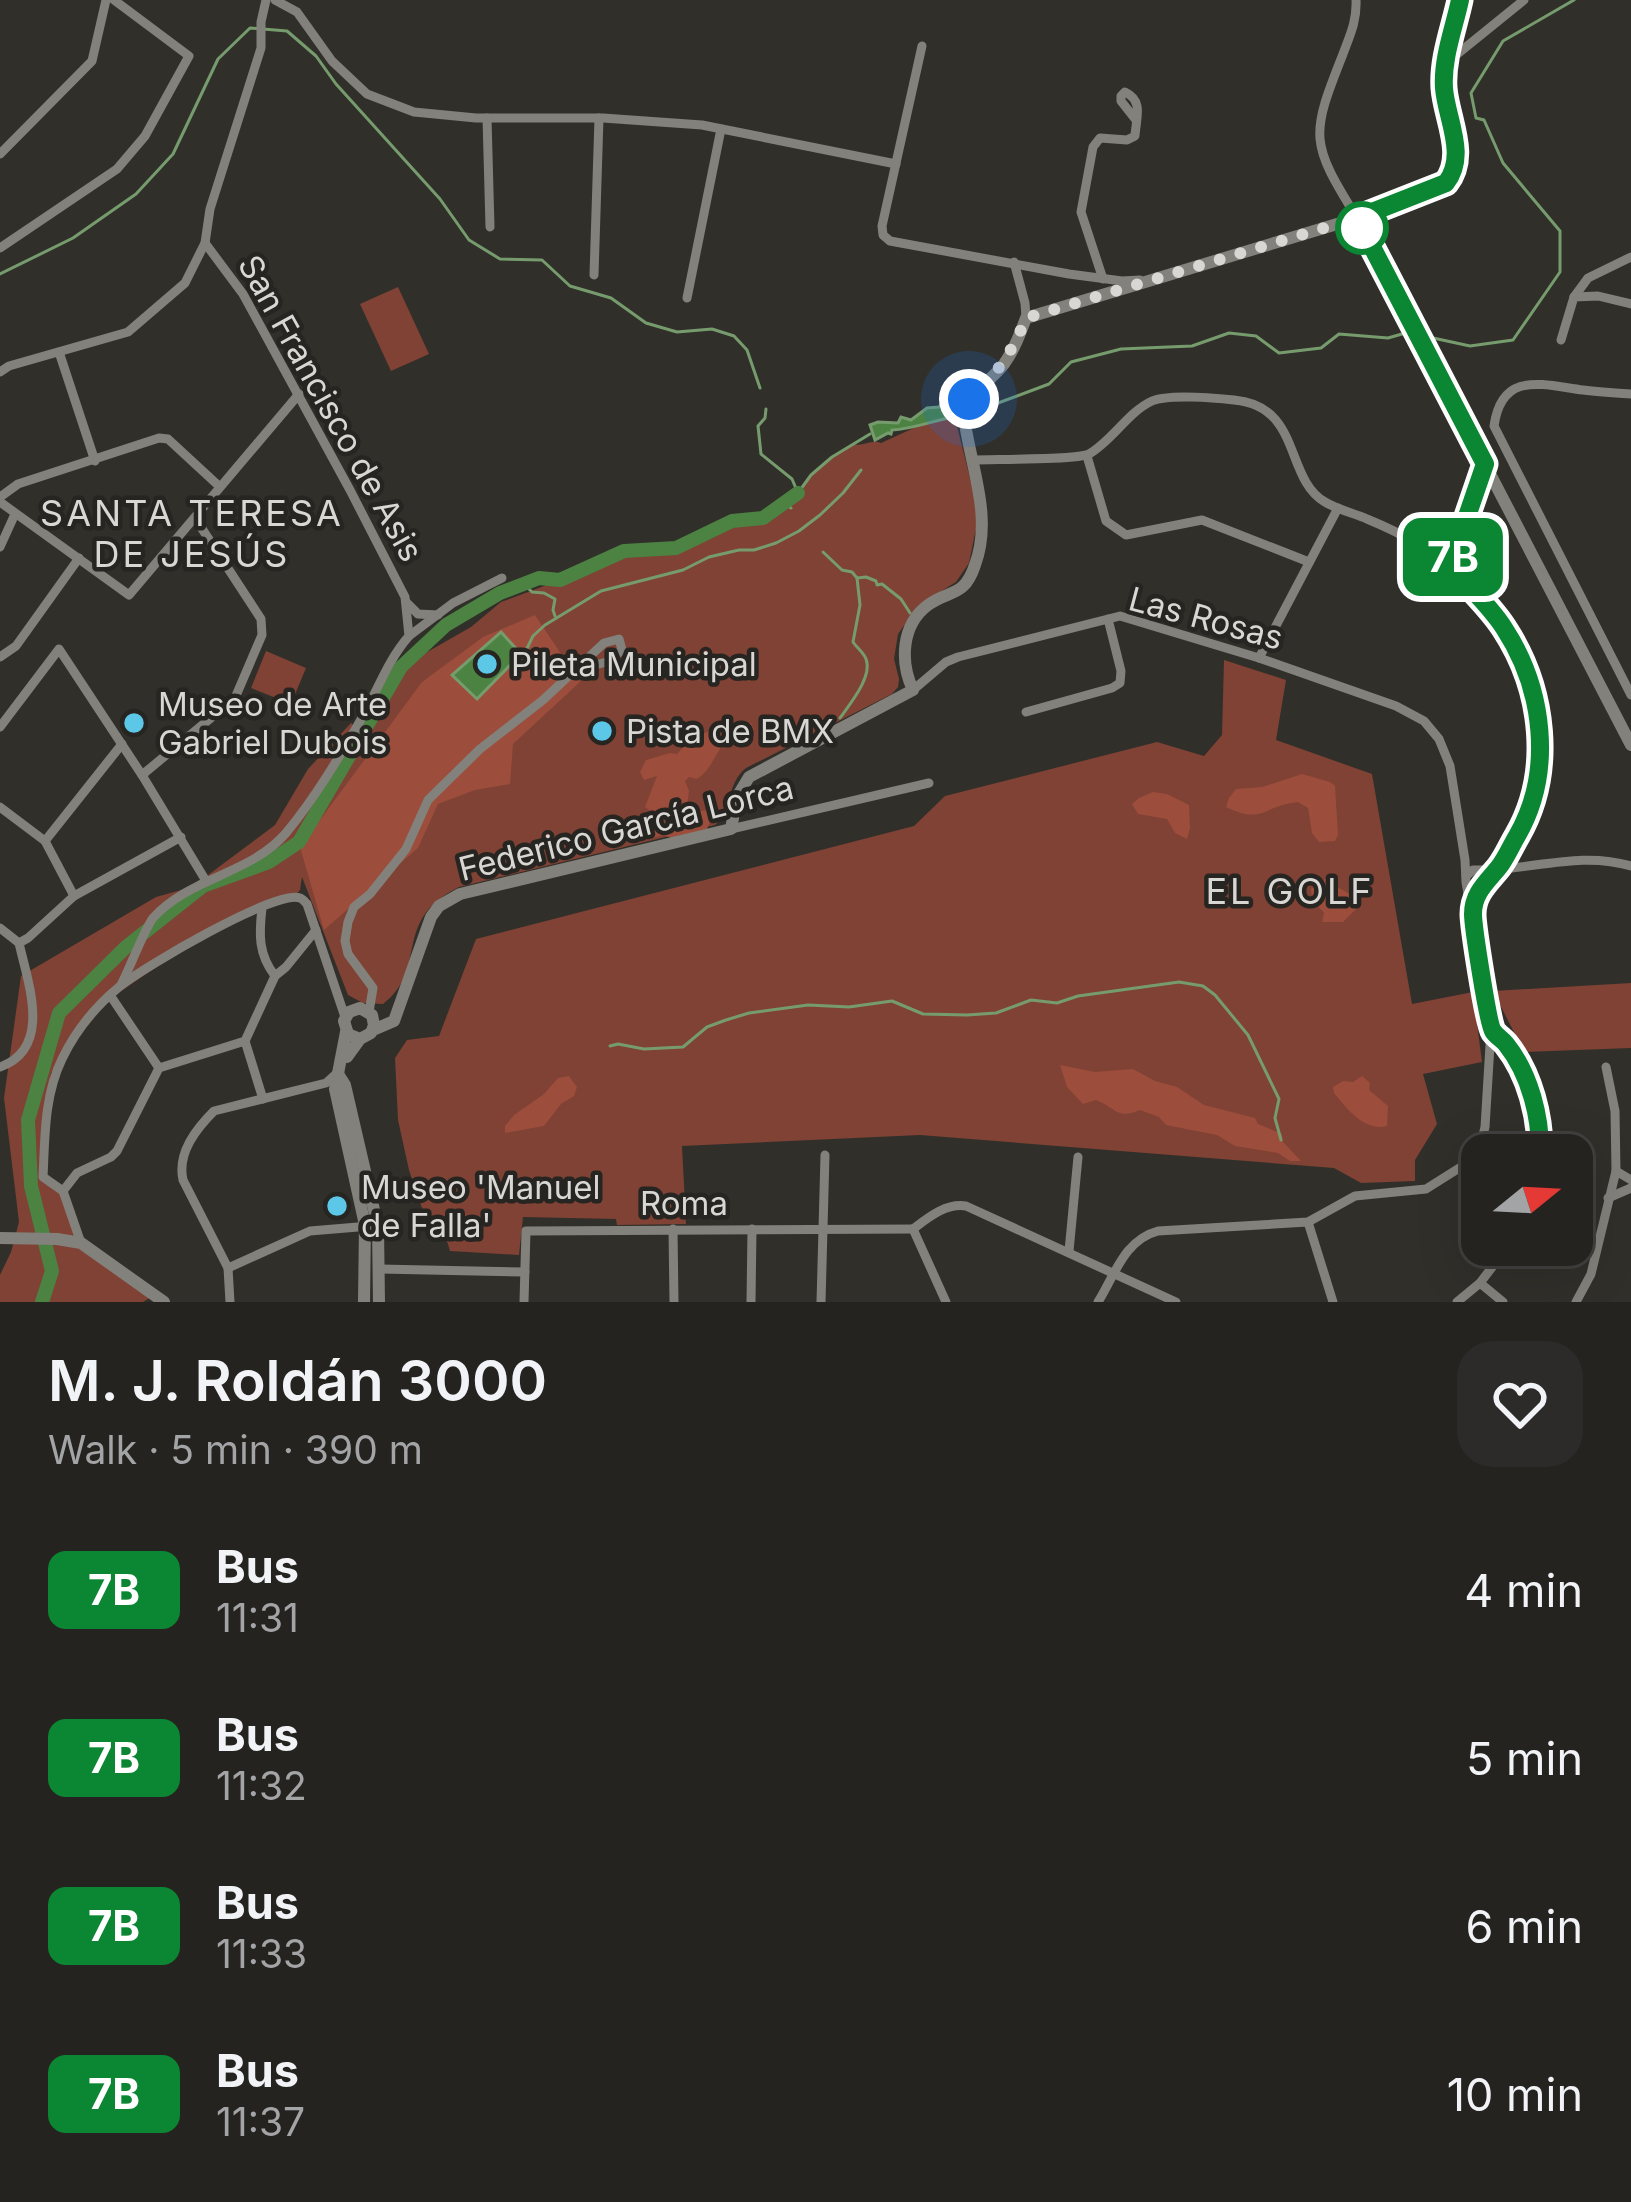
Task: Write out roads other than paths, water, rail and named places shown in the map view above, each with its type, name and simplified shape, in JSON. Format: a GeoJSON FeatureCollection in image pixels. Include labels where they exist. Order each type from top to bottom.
{"type":"FeatureCollection","features":[{"type":"Feature","properties":{"kind":"street"},"geometry":{"type":"LineString","coordinates":[[0,154],[92,61],[110,0],[189,56],[145,136],[117,170],[0,248]]}},
{"type":"Feature","properties":{"kind":"street"},"geometry":{"type":"LineString","coordinates":[[0,372],[128,332],[185,283],[205,244],[210,209],[262,48],[266,0]]}},
{"type":"Feature","properties":{"kind":"street"},"geometry":{"type":"LineString","coordinates":[[275,0],[297,12],[332,61],[367,94],[413,112],[702,125],[896,164]]}},
{"type":"Feature","properties":{"kind":"street"},"geometry":{"type":"LineString","coordinates":[[1356,0],[1357,19],[1323,105],[1318,142],[1325,167],[1357,218],[1631,745]]}},
{"type":"Feature","properties":{"kind":"street"},"geometry":{"type":"LineString","coordinates":[[1026,318],[1357,218],[1446,183],[1453,175],[1454,134],[1444,88],[1445,64],[1460,0]]}},
{"type":"Feature","properties":{"kind":"street"},"geometry":{"type":"LineString","coordinates":[[1445,64],[1525,0]]}},
{"type":"Feature","properties":{"kind":"street"},"geometry":{"type":"LineString","coordinates":[[922,46],[882,226],[884,236],[890,241],[1103,279],[1163,278]]}},
{"type":"Feature","properties":{"kind":"street"},"geometry":{"type":"LineString","coordinates":[[487,118],[490,227]]}},
{"type":"Feature","properties":{"kind":"street"},"geometry":{"type":"LineString","coordinates":[[594,275],[599,118]]}},
{"type":"Feature","properties":{"kind":"street"},"geometry":{"type":"LineString","coordinates":[[1103,279],[1082,212],[1093,147],[1100,138],[1135,136],[1136,120]]}},
{"type":"Feature","properties":{"kind":"street"},"geometry":{"type":"LineString","coordinates":[[687,298],[721,129]]}},
{"type":"Feature","properties":{"kind":"street","name":"San Francisco de Asis"},"geometry":{"type":"LineString","coordinates":[[205,244],[243,294],[406,601],[418,614],[438,615]]}},
{"type":"Feature","properties":{"kind":"street"},"geometry":{"type":"LineString","coordinates":[[1561,340],[1574,297],[1588,278],[1631,257]]}},
{"type":"Feature","properties":{"kind":"street"},"geometry":{"type":"LineString","coordinates":[[914,689],[903,656],[909,632],[924,608],[965,586],[976,562],[983,512],[966,432],[965,404],[1003,365],[1026,318],[1014,262]]}},
{"type":"Feature","properties":{"kind":"street"},"geometry":{"type":"LineString","coordinates":[[1574,297],[1598,296],[1631,304]]}},
{"type":"Feature","properties":{"kind":"street"},"geometry":{"type":"LineString","coordinates":[[59,352],[94,461]]}},
{"type":"Feature","properties":{"kind":"street"},"geometry":{"type":"LineString","coordinates":[[1631,394],[1526,384],[1512,389],[1502,401],[1494,426],[1631,695]]}},
{"type":"Feature","properties":{"kind":"street"},"geometry":{"type":"LineString","coordinates":[[220,487],[168,439],[159,438],[18,484],[0,499],[129,595],[195,518],[298,394]]}},
{"type":"Feature","properties":{"kind":"street"},"geometry":{"type":"LineString","coordinates":[[972,460],[1087,456],[1150,401],[1166,398],[1254,404],[1270,412],[1312,492],[1450,566],[1502,624],[1517,650],[1530,684],[1541,739],[1540,767],[1528,815],[1498,869]]}},
{"type":"Feature","properties":{"kind":"street"},"geometry":{"type":"LineString","coordinates":[[1087,456],[1106,521],[1126,535],[1202,520],[1309,562]]}},
{"type":"Feature","properties":{"kind":"street"},"geometry":{"type":"LineString","coordinates":[[1450,566],[1485,464]]}},
{"type":"Feature","properties":{"kind":"street"},"geometry":{"type":"LineString","coordinates":[[1259,658],[1338,508]]}},
{"type":"Feature","properties":{"kind":"street"},"geometry":{"type":"LineString","coordinates":[[0,548],[16,514]]}},
{"type":"Feature","properties":{"kind":"street"},"geometry":{"type":"LineString","coordinates":[[142,775],[235,698],[263,625],[195,518]]}},
{"type":"Feature","properties":{"kind":"street"},"geometry":{"type":"LineString","coordinates":[[0,656],[16,646],[79,558]]}},
{"type":"Feature","properties":{"kind":"street"},"geometry":{"type":"LineString","coordinates":[[122,985],[151,920],[191,887],[253,859],[284,836],[328,775],[395,652],[409,636],[478,588],[502,578]]}},
{"type":"Feature","properties":{"kind":"street","name":"San Francisco de Asis"},"geometry":{"type":"LineString","coordinates":[[406,601],[409,636]]}},
{"type":"Feature","properties":{"kind":"street","name":"Las Rosas"},"geometry":{"type":"LineString","coordinates":[[731,830],[737,797],[749,778],[914,689],[946,662],[1120,616],[1259,658],[1396,706],[1424,721],[1439,739],[1450,766],[1466,860],[1475,881],[1473,914],[1491,1029]]}},
{"type":"Feature","properties":{"kind":"street"},"geometry":{"type":"LineString","coordinates":[[1026,712],[1120,682],[1108,619]]}},
{"type":"Feature","properties":{"kind":"street"},"geometry":{"type":"LineString","coordinates":[[371,1019],[373,988],[348,954],[345,940],[354,907],[396,866],[428,800],[604,643],[619,639],[622,650],[607,662],[578,669]]}},
{"type":"Feature","properties":{"kind":"street"},"geometry":{"type":"LineString","coordinates":[[0,727],[59,649],[206,880]]}},
{"type":"Feature","properties":{"kind":"street"},"geometry":{"type":"LineString","coordinates":[[45,841],[122,744]]}},
{"type":"Feature","properties":{"kind":"street","name":"Federico García Lorca"},"geometry":{"type":"LineString","coordinates":[[337,1073],[350,1029],[367,1037],[371,1019],[394,1022],[430,917],[450,899],[929,783]]}},
{"type":"Feature","properties":{"kind":"street"},"geometry":{"type":"LineString","coordinates":[[0,806],[45,841],[74,896]]}},
{"type":"Feature","properties":{"kind":"street"},"geometry":{"type":"LineString","coordinates":[[24,940],[74,896],[181,837]]}},
{"type":"Feature","properties":{"kind":"street"},"geometry":{"type":"LineString","coordinates":[[1508,852],[1513,867]]}},
{"type":"Feature","properties":{"kind":"street"},"geometry":{"type":"LineString","coordinates":[[1475,881],[1498,869],[1573,859],[1631,866]]}},
{"type":"Feature","properties":{"kind":"street"},"geometry":{"type":"LineString","coordinates":[[81,1243],[63,1191],[43,1177],[49,1095],[62,1059],[94,1011],[122,985],[214,928],[301,898],[350,1029]]}},
{"type":"Feature","properties":{"kind":"street"},"geometry":{"type":"LineString","coordinates":[[262,908],[260,949],[275,976]]}},
{"type":"Feature","properties":{"kind":"street"},"geometry":{"type":"LineString","coordinates":[[0,928],[24,940]]}},
{"type":"Feature","properties":{"kind":"street"},"geometry":{"type":"LineString","coordinates":[[263,1099],[245,1041],[275,976],[316,930]]}},
{"type":"Feature","properties":{"kind":"street"},"geometry":{"type":"LineString","coordinates":[[0,1067],[16,1061],[28,1042],[34,1012],[24,940]]}},
{"type":"Feature","properties":{"kind":"street"},"geometry":{"type":"LineString","coordinates":[[110,995],[158,1068]]}},
{"type":"Feature","properties":{"kind":"street"},"geometry":{"type":"LineString","coordinates":[[350,1029],[356,1008],[371,1019]]}},
{"type":"Feature","properties":{"kind":"street"},"geometry":{"type":"LineString","coordinates":[[1491,1029],[1506,1043],[1525,1079],[1540,1134]]}},
{"type":"Feature","properties":{"kind":"street"},"geometry":{"type":"LineString","coordinates":[[1098,1302],[1132,1244],[1145,1234],[1308,1222],[1355,1196],[1426,1189],[1472,1160],[1485,1127],[1491,1029]]}},
{"type":"Feature","properties":{"kind":"street"},"geometry":{"type":"LineString","coordinates":[[63,1191],[81,1170],[117,1151],[158,1068],[245,1041]]}},
{"type":"Feature","properties":{"kind":"street"},"geometry":{"type":"LineString","coordinates":[[1576,1302],[1591,1274],[1616,1171],[1615,1112],[1606,1067]]}},
{"type":"Feature","properties":{"kind":"street"},"geometry":{"type":"LineString","coordinates":[[230,1302],[228,1268],[183,1180],[184,1153],[214,1111],[326,1082],[337,1073],[345,1085],[380,1269],[379,1302]]}},
{"type":"Feature","properties":{"kind":"street"},"geometry":{"type":"LineString","coordinates":[[821,1302],[825,1155]]}},
{"type":"Feature","properties":{"kind":"street"},"geometry":{"type":"LineString","coordinates":[[1069,1252],[1078,1157]]}},
{"type":"Feature","properties":{"kind":"street"},"geometry":{"type":"LineString","coordinates":[[1608,1198],[1631,1184],[1616,1171]]}},
{"type":"Feature","properties":{"kind":"street"},"geometry":{"type":"LineString","coordinates":[[946,1302],[914,1229],[950,1206],[966,1206],[1176,1302]]}},
{"type":"Feature","properties":{"kind":"street"},"geometry":{"type":"LineString","coordinates":[[1308,1222],[1334,1302]]}},
{"type":"Feature","properties":{"kind":"street"},"geometry":{"type":"LineString","coordinates":[[228,1268],[310,1231],[371,1226]]}},
{"type":"Feature","properties":{"kind":"street"},"geometry":{"type":"LineString","coordinates":[[364,1302],[371,1226]]}},
{"type":"Feature","properties":{"kind":"street"},"geometry":{"type":"LineString","coordinates":[[673,1229],[674,1302]]}},
{"type":"Feature","properties":{"kind":"street"},"geometry":{"type":"LineString","coordinates":[[751,1302],[752,1229]]}},
{"type":"Feature","properties":{"kind":"street","name":"Roma"},"geometry":{"type":"LineString","coordinates":[[524,1302],[526,1231],[914,1229]]}},
{"type":"Feature","properties":{"kind":"street"},"geometry":{"type":"LineString","coordinates":[[0,1238],[81,1243],[157,1301]]}},
{"type":"Feature","properties":{"kind":"street"},"geometry":{"type":"LineString","coordinates":[[1457,1302],[1493,1266]]}},
{"type":"Feature","properties":{"kind":"street"},"geometry":{"type":"LineString","coordinates":[[380,1269],[525,1272]]}},
{"type":"Feature","properties":{"kind":"street"},"geometry":{"type":"LineString","coordinates":[[1480,1283],[1503,1302]]}},
{"type":"Feature","properties":{"kind":"waterway"},"geometry":{"type":"LineString","coordinates":[[1424,336],[1470,346],[1513,340],[1560,272],[1560,231],[1503,163],[1484,120],[1476,118],[1471,93],[1503,41],[1574,0]]}},
{"type":"Feature","properties":{"kind":"waterway"},"geometry":{"type":"LineString","coordinates":[[0,274],[73,238],[136,194],[173,154],[218,59],[250,28],[287,31],[316,56],[440,199],[469,240],[500,259],[542,260],[570,286],[611,298],[646,323],[677,332],[712,329],[734,336],[747,350],[760,388]]}},
{"type":"Feature","properties":{"kind":"waterway"},"geometry":{"type":"LineString","coordinates":[[968,409],[990,406],[1049,384],[1071,362],[1121,349],[1192,346],[1229,333],[1256,336],[1279,353],[1321,348],[1339,334],[1388,338],[1409,332]]}},
{"type":"Feature","properties":{"kind":"waterway"},"geometry":{"type":"LineString","coordinates":[[766,409],[758,426],[761,454],[792,479],[798,493],[832,457],[870,434]]}},
{"type":"Feature","properties":{"kind":"waterway"},"geometry":{"type":"LineString","coordinates":[[511,661],[520,663],[533,636],[545,625],[601,591],[683,570],[709,557],[754,550],[799,531],[843,493],[861,470]]}},
{"type":"Feature","properties":{"kind":"waterway"},"geometry":{"type":"LineString","coordinates":[[42,1302],[52,1271],[31,1186],[28,1120],[59,1013],[126,947],[203,886],[269,862],[299,842],[401,667],[446,625],[500,593],[539,578],[560,580],[624,551],[676,548],[732,521],[763,518],[798,493]]}},
{"type":"Feature","properties":{"kind":"waterway"},"geometry":{"type":"LineString","coordinates":[[781,508],[791,508]]}},
{"type":"Feature","properties":{"kind":"waterway"},"geometry":{"type":"LineString","coordinates":[[823,552],[842,570],[882,584],[910,613]]}},
{"type":"Feature","properties":{"kind":"waterway"},"geometry":{"type":"LineString","coordinates":[[840,718],[859,690],[867,666],[853,642],[860,605],[857,578]]}},
{"type":"Feature","properties":{"kind":"waterway"},"geometry":{"type":"LineString","coordinates":[[527,587],[555,599],[555,616]]}},
{"type":"Feature","properties":{"kind":"waterway"},"geometry":{"type":"LineString","coordinates":[[610,1046],[683,1047],[707,1027],[726,1020],[808,1005],[849,1007],[892,1001],[923,1014],[967,1015],[996,1013],[1031,1000],[1057,1003],[1179,982],[1203,986],[1215,995],[1248,1035],[1279,1099],[1275,1118],[1281,1140]]}},
{"type":"Feature","properties":{"kind":"place","name":"Pileta Municipal"},"geometry":{"type":"Point","coordinates":[487,664]}},
{"type":"Feature","properties":{"kind":"place","name":"Museo de Arte Gabriel Dubois"},"geometry":{"type":"Point","coordinates":[134,723]}},
{"type":"Feature","properties":{"kind":"place","name":"Pista de BMX"},"geometry":{"type":"Point","coordinates":[602,731]}},
{"type":"Feature","properties":{"kind":"place","name":"Museo 'Manuel de Falla'"},"geometry":{"type":"Point","coordinates":[337,1206]}},
{"type":"Feature","properties":{"kind":"district","name":"SANTA TERESA DE JESÚS"},"geometry":{"type":"Point","coordinates":[192,534]}},
{"type":"Feature","properties":{"kind":"district","name":"EL GOLF"},"geometry":{"type":"Point","coordinates":[1290,891]}}]}
